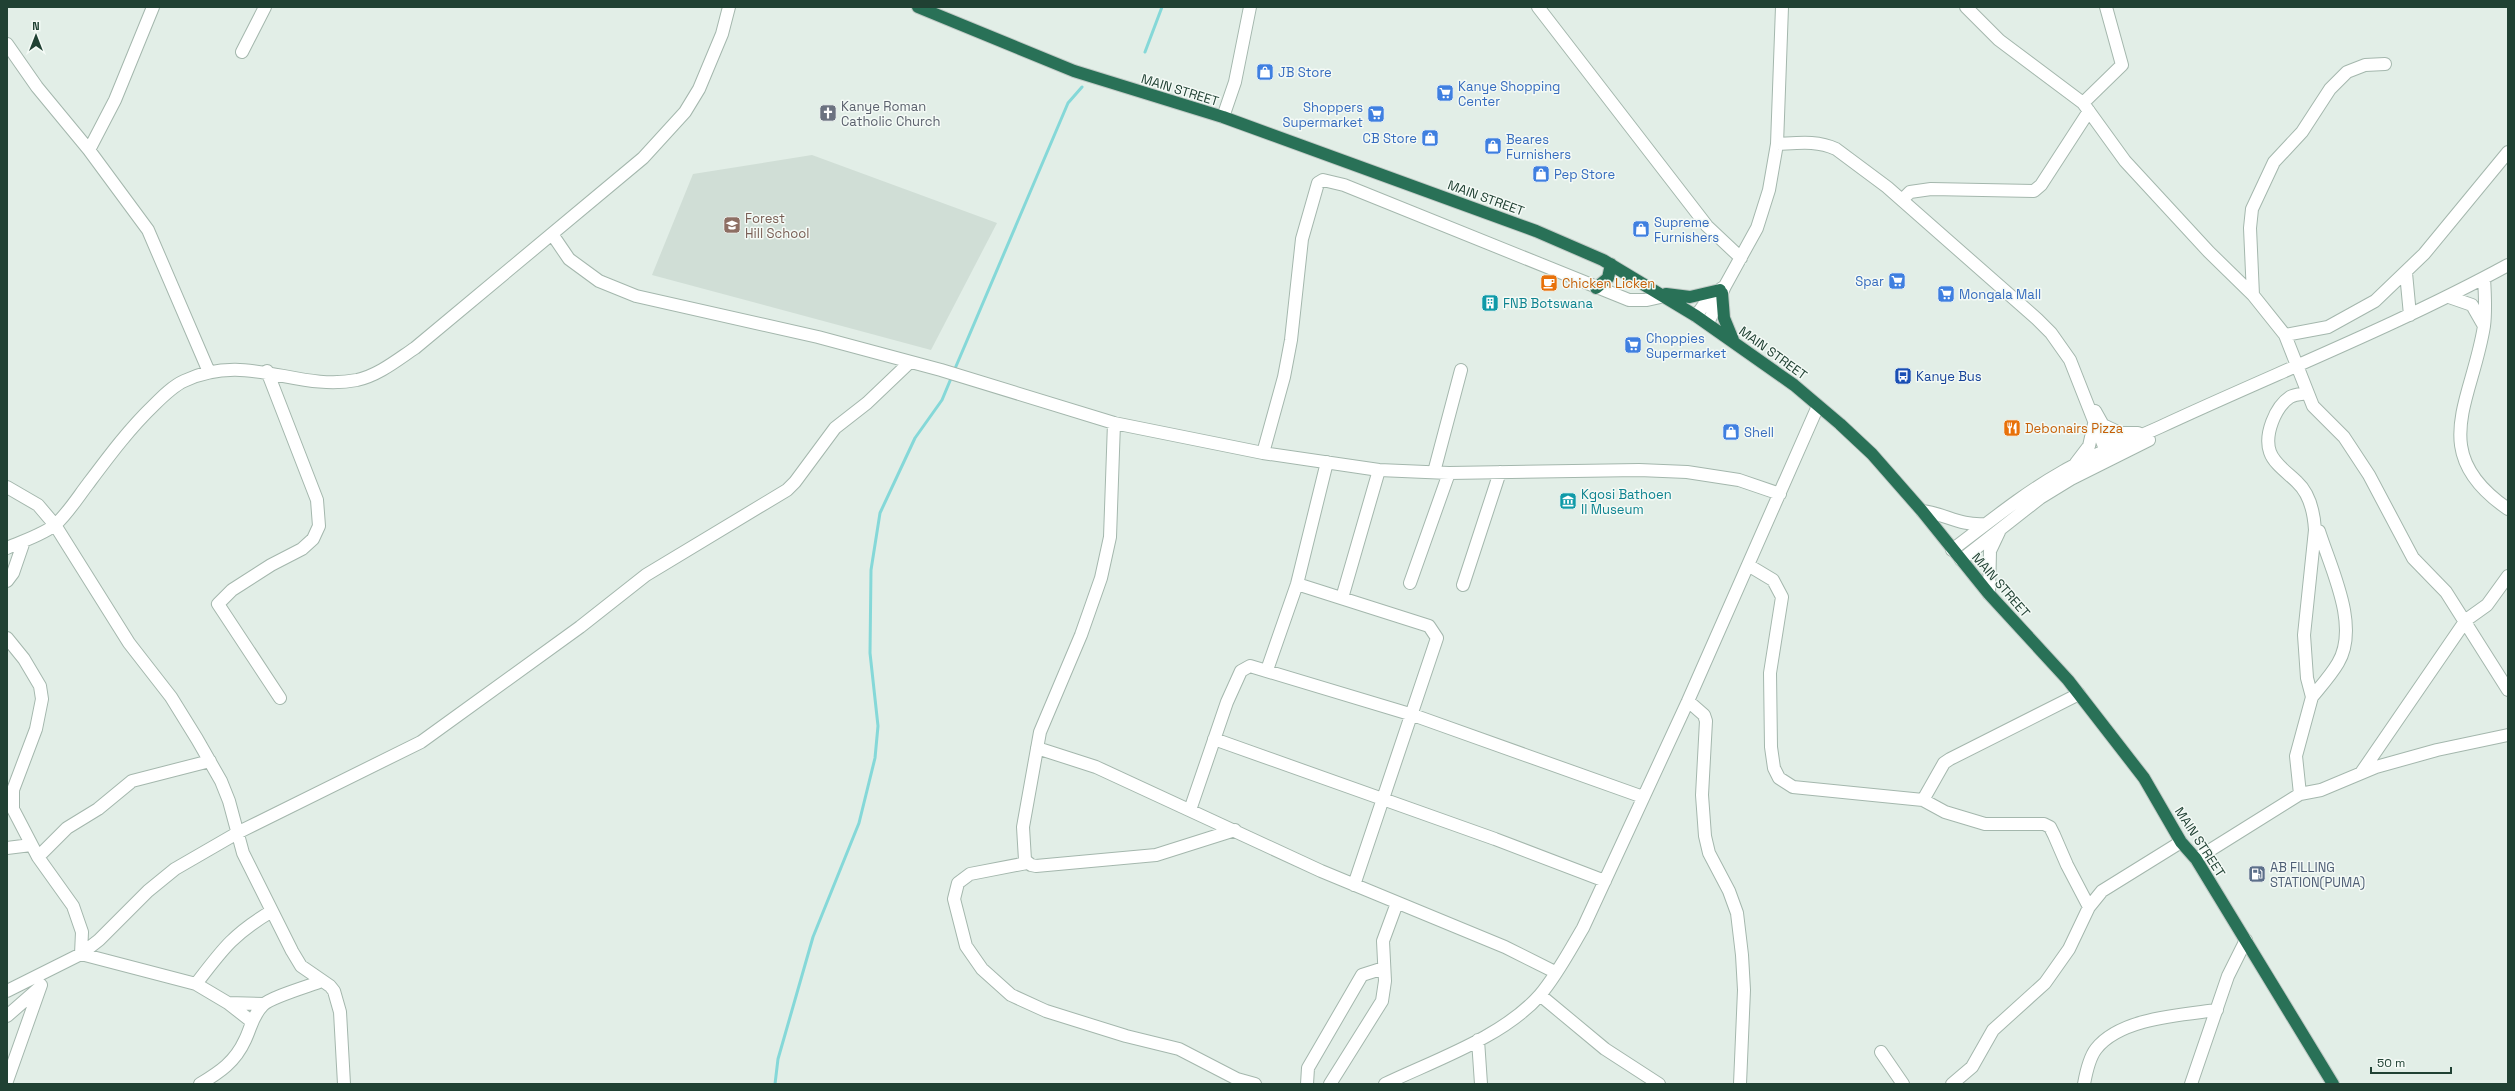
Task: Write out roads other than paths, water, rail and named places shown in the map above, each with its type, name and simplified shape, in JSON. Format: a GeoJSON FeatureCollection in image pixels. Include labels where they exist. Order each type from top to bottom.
{"type":"FeatureCollection","features":[{"type":"Feature","properties":{"kind":"highway","name":"MAIN STREET"},"geometry":{"type":"LineString","coordinates":[[918,7],[1074,71],[1223,118],[1536,231],[1611,264],[1660,293],[1708,323],[1742,350],[1794,386],[1872,454],[1922,510],[1952,550],[1989,594],[2079,694],[2144,778],[2181,842],[2196,859],[2333,1084]]}},
{"type":"Feature","properties":{"kind":"highway"},"geometry":{"type":"LineString","coordinates":[[1596,288],[1608,278],[1611,264]]}},
{"type":"Feature","properties":{"kind":"highway"},"geometry":{"type":"LineString","coordinates":[[1660,293],[1685,297],[1722,290],[1726,328],[1735,343]]}},
{"type":"Feature","properties":{"kind":"street"},"geometry":{"type":"LineString","coordinates":[[89,150],[115,100],[153,7]]}},
{"type":"Feature","properties":{"kind":"street"},"geometry":{"type":"LineString","coordinates":[[242,52],[265,7]]}},
{"type":"Feature","properties":{"kind":"street"},"geometry":{"type":"LineString","coordinates":[[7,548],[55,525],[131,427],[166,393],[182,382],[209,372],[239,369],[267,371],[300,379],[329,381],[357,380],[379,372],[415,348],[643,158],[685,112],[705,75],[722,34],[729,7]]}},
{"type":"Feature","properties":{"kind":"street"},"geometry":{"type":"LineString","coordinates":[[1223,118],[1235,82],[1250,7]]}},
{"type":"Feature","properties":{"kind":"street"},"geometry":{"type":"LineString","coordinates":[[1538,7],[1707,226],[1741,258]]}},
{"type":"Feature","properties":{"kind":"street"},"geometry":{"type":"LineString","coordinates":[[1708,323],[1722,290],[1757,228],[1765,205],[1777,144],[1782,7]]}},
{"type":"Feature","properties":{"kind":"street"},"geometry":{"type":"LineString","coordinates":[[1966,7],[1999,40],[2086,107],[2125,161],[2209,252],[2253,295],[2285,335],[2313,406],[2344,437],[2365,469],[2413,558],[2446,592],[2466,620],[2508,690]]}},
{"type":"Feature","properties":{"kind":"street"},"geometry":{"type":"LineString","coordinates":[[1902,200],[1910,192],[1931,189],[2034,191],[2041,185],[2086,107],[2122,65],[2106,7]]}},
{"type":"Feature","properties":{"kind":"street"},"geometry":{"type":"LineString","coordinates":[[7,44],[37,88],[89,150],[148,230],[209,372]]}},
{"type":"Feature","properties":{"kind":"street"},"geometry":{"type":"LineString","coordinates":[[2253,295],[2250,228],[2252,209],[2274,162],[2302,132],[2330,89],[2347,72],[2365,65],[2385,64]]}},
{"type":"Feature","properties":{"kind":"street"},"geometry":{"type":"LineString","coordinates":[[1777,144],[1808,142],[1827,145],[1861,167],[1902,200],[2051,333],[2070,360],[2084,395],[2112,452]]}},
{"type":"Feature","properties":{"kind":"street"},"geometry":{"type":"LineString","coordinates":[[2285,335],[2328,327],[2346,319],[2375,301],[2406,273],[2508,152]]}},
{"type":"Feature","properties":{"kind":"street"},"geometry":{"type":"LineString","coordinates":[[1263,453],[1284,377],[1302,239],[1318,183],[1323,180],[1344,185],[1596,288],[1629,300],[1647,300],[1660,293]]}},
{"type":"Feature","properties":{"kind":"street"},"geometry":{"type":"LineString","coordinates":[[552,234],[569,259],[599,281],[629,293],[657,302],[818,337],[909,363],[941,370],[1114,423],[1263,453],[1379,470],[1449,473],[1687,472],[1739,480],[1780,494]]}},
{"type":"Feature","properties":{"kind":"street"},"geometry":{"type":"LineString","coordinates":[[1961,560],[2040,498],[2112,452],[2150,431],[2449,297],[2508,265]]}},
{"type":"Feature","properties":{"kind":"street"},"geometry":{"type":"LineString","coordinates":[[2406,273],[2410,315]]}},
{"type":"Feature","properties":{"kind":"street"},"geometry":{"type":"LineString","coordinates":[[2484,278],[2484,326],[2460,416],[2459,433],[2465,461],[2482,489],[2508,509]]}},
{"type":"Feature","properties":{"kind":"street"},"geometry":{"type":"LineString","coordinates":[[1696,316],[1706,302],[1722,290]]}},
{"type":"Feature","properties":{"kind":"street"},"geometry":{"type":"LineString","coordinates":[[2449,297],[2472,305],[2484,326]]}},
{"type":"Feature","properties":{"kind":"street"},"geometry":{"type":"LineString","coordinates":[[7,991],[81,954],[98,940],[148,891],[175,869],[238,832],[421,742],[580,627],[646,575],[787,490],[795,482],[835,428],[867,402],[909,363]]}},
{"type":"Feature","properties":{"kind":"street"},"geometry":{"type":"LineString","coordinates":[[1434,472],[1461,370]]}},
{"type":"Feature","properties":{"kind":"street"},"geometry":{"type":"LineString","coordinates":[[267,371],[317,500],[319,526],[313,539],[302,549],[245,581],[224,596],[218,604],[280,698]]}},
{"type":"Feature","properties":{"kind":"street"},"geometry":{"type":"LineString","coordinates":[[1952,550],[2028,492],[2072,467],[2176,428],[2258,383]]}},
{"type":"Feature","properties":{"kind":"street"},"geometry":{"type":"LineString","coordinates":[[2308,393],[2291,396],[2276,413],[2270,434],[2269,448],[2270,454],[2284,471],[2303,488],[2314,513],[2315,530],[2304,635],[2307,678],[2312,697]]}},
{"type":"Feature","properties":{"kind":"street"},"geometry":{"type":"LineString","coordinates":[[1385,1084],[1496,1031],[1540,995],[1555,972],[1583,928],[1605,881],[1688,701],[1818,406]]}},
{"type":"Feature","properties":{"kind":"street"},"geometry":{"type":"LineString","coordinates":[[1027,863],[1023,851],[1022,827],[1042,724],[1081,635],[1101,578],[1110,537],[1114,423]]}},
{"type":"Feature","properties":{"kind":"street"},"geometry":{"type":"LineString","coordinates":[[2098,425],[2115,432],[2126,434],[2150,431]]}},
{"type":"Feature","properties":{"kind":"street"},"geometry":{"type":"LineString","coordinates":[[2072,467],[2089,446],[2098,425]]}},
{"type":"Feature","properties":{"kind":"street"},"geometry":{"type":"LineString","coordinates":[[1268,670],[1297,584],[1327,462]]}},
{"type":"Feature","properties":{"kind":"street"},"geometry":{"type":"LineString","coordinates":[[1342,598],[1379,470]]}},
{"type":"Feature","properties":{"kind":"street"},"geometry":{"type":"LineString","coordinates":[[1463,585],[1500,472]]}},
{"type":"Feature","properties":{"kind":"street"},"geometry":{"type":"LineString","coordinates":[[1410,583],[1449,473]]}},
{"type":"Feature","properties":{"kind":"street"},"geometry":{"type":"LineString","coordinates":[[7,487],[38,505],[55,525],[129,643],[171,697],[210,761],[229,801],[243,853],[301,966],[334,991],[338,1006],[344,1084]]}},
{"type":"Feature","properties":{"kind":"street"},"geometry":{"type":"LineString","coordinates":[[1922,510],[1936,513],[1961,524],[1986,524]]}},
{"type":"Feature","properties":{"kind":"street"},"geometry":{"type":"LineString","coordinates":[[1989,594],[1990,551],[2001,529]]}},
{"type":"Feature","properties":{"kind":"street"},"geometry":{"type":"LineString","coordinates":[[2300,794],[2296,756],[2312,697],[2338,663],[2347,636],[2346,618],[2341,597],[2319,531],[2315,530]]}},
{"type":"Feature","properties":{"kind":"street"},"geometry":{"type":"LineString","coordinates":[[7,581],[13,573],[24,541]]}},
{"type":"Feature","properties":{"kind":"street"},"geometry":{"type":"LineString","coordinates":[[1748,565],[1773,580],[1782,597],[1770,673],[1771,747],[1774,768],[1779,778],[1793,787],[1923,800],[1945,812],[1985,824],[1997,826],[2037,823],[2050,827],[2089,907]]}},
{"type":"Feature","properties":{"kind":"street"},"geometry":{"type":"LineString","coordinates":[[2361,773],[2466,620],[2487,605],[2508,576]]}},
{"type":"Feature","properties":{"kind":"street"},"geometry":{"type":"LineString","coordinates":[[1297,584],[1433,628],[1437,638],[1437,643],[1413,715],[1354,885]]}},
{"type":"Feature","properties":{"kind":"street"},"geometry":{"type":"LineString","coordinates":[[7,638],[24,659],[40,686],[41,692],[41,708],[36,729],[12,796],[14,814],[38,857],[73,906],[82,932],[81,954]]}},
{"type":"Feature","properties":{"kind":"street"},"geometry":{"type":"LineString","coordinates":[[1190,810],[1214,739],[1241,671],[1250,666],[1268,670],[1413,715],[1643,797]]}},
{"type":"Feature","properties":{"kind":"street"},"geometry":{"type":"LineString","coordinates":[[1923,800],[1944,763],[2079,694]]}},
{"type":"Feature","properties":{"kind":"street"},"geometry":{"type":"LineString","coordinates":[[1688,701],[1704,714],[1706,721],[1702,795],[1705,836],[1711,857],[1729,891],[1737,913],[1744,990],[1740,1084]]}},
{"type":"Feature","properties":{"kind":"street"},"geometry":{"type":"LineString","coordinates":[[2196,859],[2300,794],[2321,790],[2361,773],[2437,750],[2508,735]]}},
{"type":"Feature","properties":{"kind":"street"},"geometry":{"type":"LineString","coordinates":[[1214,739],[1384,799],[1605,881]]}},
{"type":"Feature","properties":{"kind":"street"},"geometry":{"type":"LineString","coordinates":[[1037,748],[1096,767],[1354,885],[1506,947],[1555,972]]}},
{"type":"Feature","properties":{"kind":"street"},"geometry":{"type":"LineString","coordinates":[[38,857],[68,828],[98,809],[132,781],[210,761]]}},
{"type":"Feature","properties":{"kind":"street"},"geometry":{"type":"LineString","coordinates":[[1234,830],[1156,855],[1036,866],[1027,863],[970,874],[958,883],[954,899],[966,946],[982,969],[1011,995],[1046,1011],[1126,1036],[1179,1049],[1237,1079],[1255,1084]]}},
{"type":"Feature","properties":{"kind":"street"},"geometry":{"type":"LineString","coordinates":[[1952,1084],[1972,1067],[1993,1030],[2044,984],[2069,948],[2089,907],[2102,891],[2181,842]]}},
{"type":"Feature","properties":{"kind":"street"},"geometry":{"type":"LineString","coordinates":[[7,848],[31,846]]}},
{"type":"Feature","properties":{"kind":"street"},"geometry":{"type":"LineString","coordinates":[[1330,1084],[1382,1001],[1384,968],[1383,941],[1397,903]]}},
{"type":"Feature","properties":{"kind":"street"},"geometry":{"type":"LineString","coordinates":[[196,984],[228,942],[247,926],[272,911]]}},
{"type":"Feature","properties":{"kind":"street"},"geometry":{"type":"LineString","coordinates":[[2191,1084],[2228,976],[2246,940]]}},
{"type":"Feature","properties":{"kind":"street"},"geometry":{"type":"LineString","coordinates":[[81,954],[196,984],[228,1003],[252,1021]]}},
{"type":"Feature","properties":{"kind":"street"},"geometry":{"type":"LineString","coordinates":[[1306,1084],[1308,1068],[1362,976],[1384,968]]}},
{"type":"Feature","properties":{"kind":"street"},"geometry":{"type":"LineString","coordinates":[[7,1081],[47,972]]}},
{"type":"Feature","properties":{"kind":"street"},"geometry":{"type":"LineString","coordinates":[[228,1003],[264,1004],[322,981]]}},
{"type":"Feature","properties":{"kind":"street"},"geometry":{"type":"LineString","coordinates":[[7,1016],[41,985]]}},
{"type":"Feature","properties":{"kind":"street"},"geometry":{"type":"LineString","coordinates":[[1540,995],[1605,1049],[1658,1084]]}},
{"type":"Feature","properties":{"kind":"street"},"geometry":{"type":"LineString","coordinates":[[200,1084],[224,1070],[234,1060],[246,1040],[252,1021],[264,1004]]}},
{"type":"Feature","properties":{"kind":"street"},"geometry":{"type":"LineString","coordinates":[[2084,1084],[2096,1050],[2125,1028],[2160,1018],[2217,1010]]}},
{"type":"Feature","properties":{"kind":"street"},"geometry":{"type":"LineString","coordinates":[[1478,1040],[1481,1084]]}},
{"type":"Feature","properties":{"kind":"street"},"geometry":{"type":"LineString","coordinates":[[1881,1052],[1903,1084]]}},
{"type":"Feature","properties":{"kind":"waterway"},"geometry":{"type":"LineString","coordinates":[[1145,52],[1162,7]]}},
{"type":"Feature","properties":{"kind":"waterway"},"geometry":{"type":"LineString","coordinates":[[954,371],[1068,103],[1082,87]]}},
{"type":"Feature","properties":{"kind":"waterway"},"geometry":{"type":"LineString","coordinates":[[775,1084],[778,1059],[813,937],[859,823],[875,758],[878,726],[870,653],[871,570],[880,513],[915,438],[942,400],[952,376]]}},
{"type":"Feature","properties":{"kind":"place","name":"JB Store"},"geometry":{"type":"Point","coordinates":[1265,72]}},
{"type":"Feature","properties":{"kind":"place","name":"Kanye Shopping Center"},"geometry":{"type":"Point","coordinates":[1445,93]}},
{"type":"Feature","properties":{"kind":"place","name":"Kanye Roman Catholic Church"},"geometry":{"type":"Point","coordinates":[828,113]}},
{"type":"Feature","properties":{"kind":"place","name":"Shoppers Supermarket"},"geometry":{"type":"Point","coordinates":[1376,114]}},
{"type":"Feature","properties":{"kind":"place","name":"CB Store"},"geometry":{"type":"Point","coordinates":[1430,138]}},
{"type":"Feature","properties":{"kind":"place","name":"Beares Furnishers"},"geometry":{"type":"Point","coordinates":[1493,146]}},
{"type":"Feature","properties":{"kind":"place","name":"Pep Store"},"geometry":{"type":"Point","coordinates":[1541,174]}},
{"type":"Feature","properties":{"kind":"place","name":"Forest Hill School"},"geometry":{"type":"Point","coordinates":[732,225]}},
{"type":"Feature","properties":{"kind":"place","name":"Supreme Furnishers"},"geometry":{"type":"Point","coordinates":[1641,229]}},
{"type":"Feature","properties":{"kind":"place","name":"Spar"},"geometry":{"type":"Point","coordinates":[1897,281]}},
{"type":"Feature","properties":{"kind":"place","name":"Chicken Licken"},"geometry":{"type":"Point","coordinates":[1549,283]}},
{"type":"Feature","properties":{"kind":"place","name":"Mongala Mall"},"geometry":{"type":"Point","coordinates":[1946,294]}},
{"type":"Feature","properties":{"kind":"place","name":"FNB Botswana"},"geometry":{"type":"Point","coordinates":[1490,303]}},
{"type":"Feature","properties":{"kind":"place","name":"Choppies Supermarket"},"geometry":{"type":"Point","coordinates":[1633,345]}},
{"type":"Feature","properties":{"kind":"place","name":"Kanye Bus"},"geometry":{"type":"Point","coordinates":[1903,376]}},
{"type":"Feature","properties":{"kind":"place","name":"Debonairs Pizza"},"geometry":{"type":"Point","coordinates":[2012,428]}},
{"type":"Feature","properties":{"kind":"place","name":"Shell"},"geometry":{"type":"Point","coordinates":[1731,432]}},
{"type":"Feature","properties":{"kind":"place","name":"Kgosi Bathoen II Museum"},"geometry":{"type":"Point","coordinates":[1568,501]}},
{"type":"Feature","properties":{"kind":"place","name":"AB FILLING STATION(PUMA)"},"geometry":{"type":"Point","coordinates":[2257,874]}}]}
